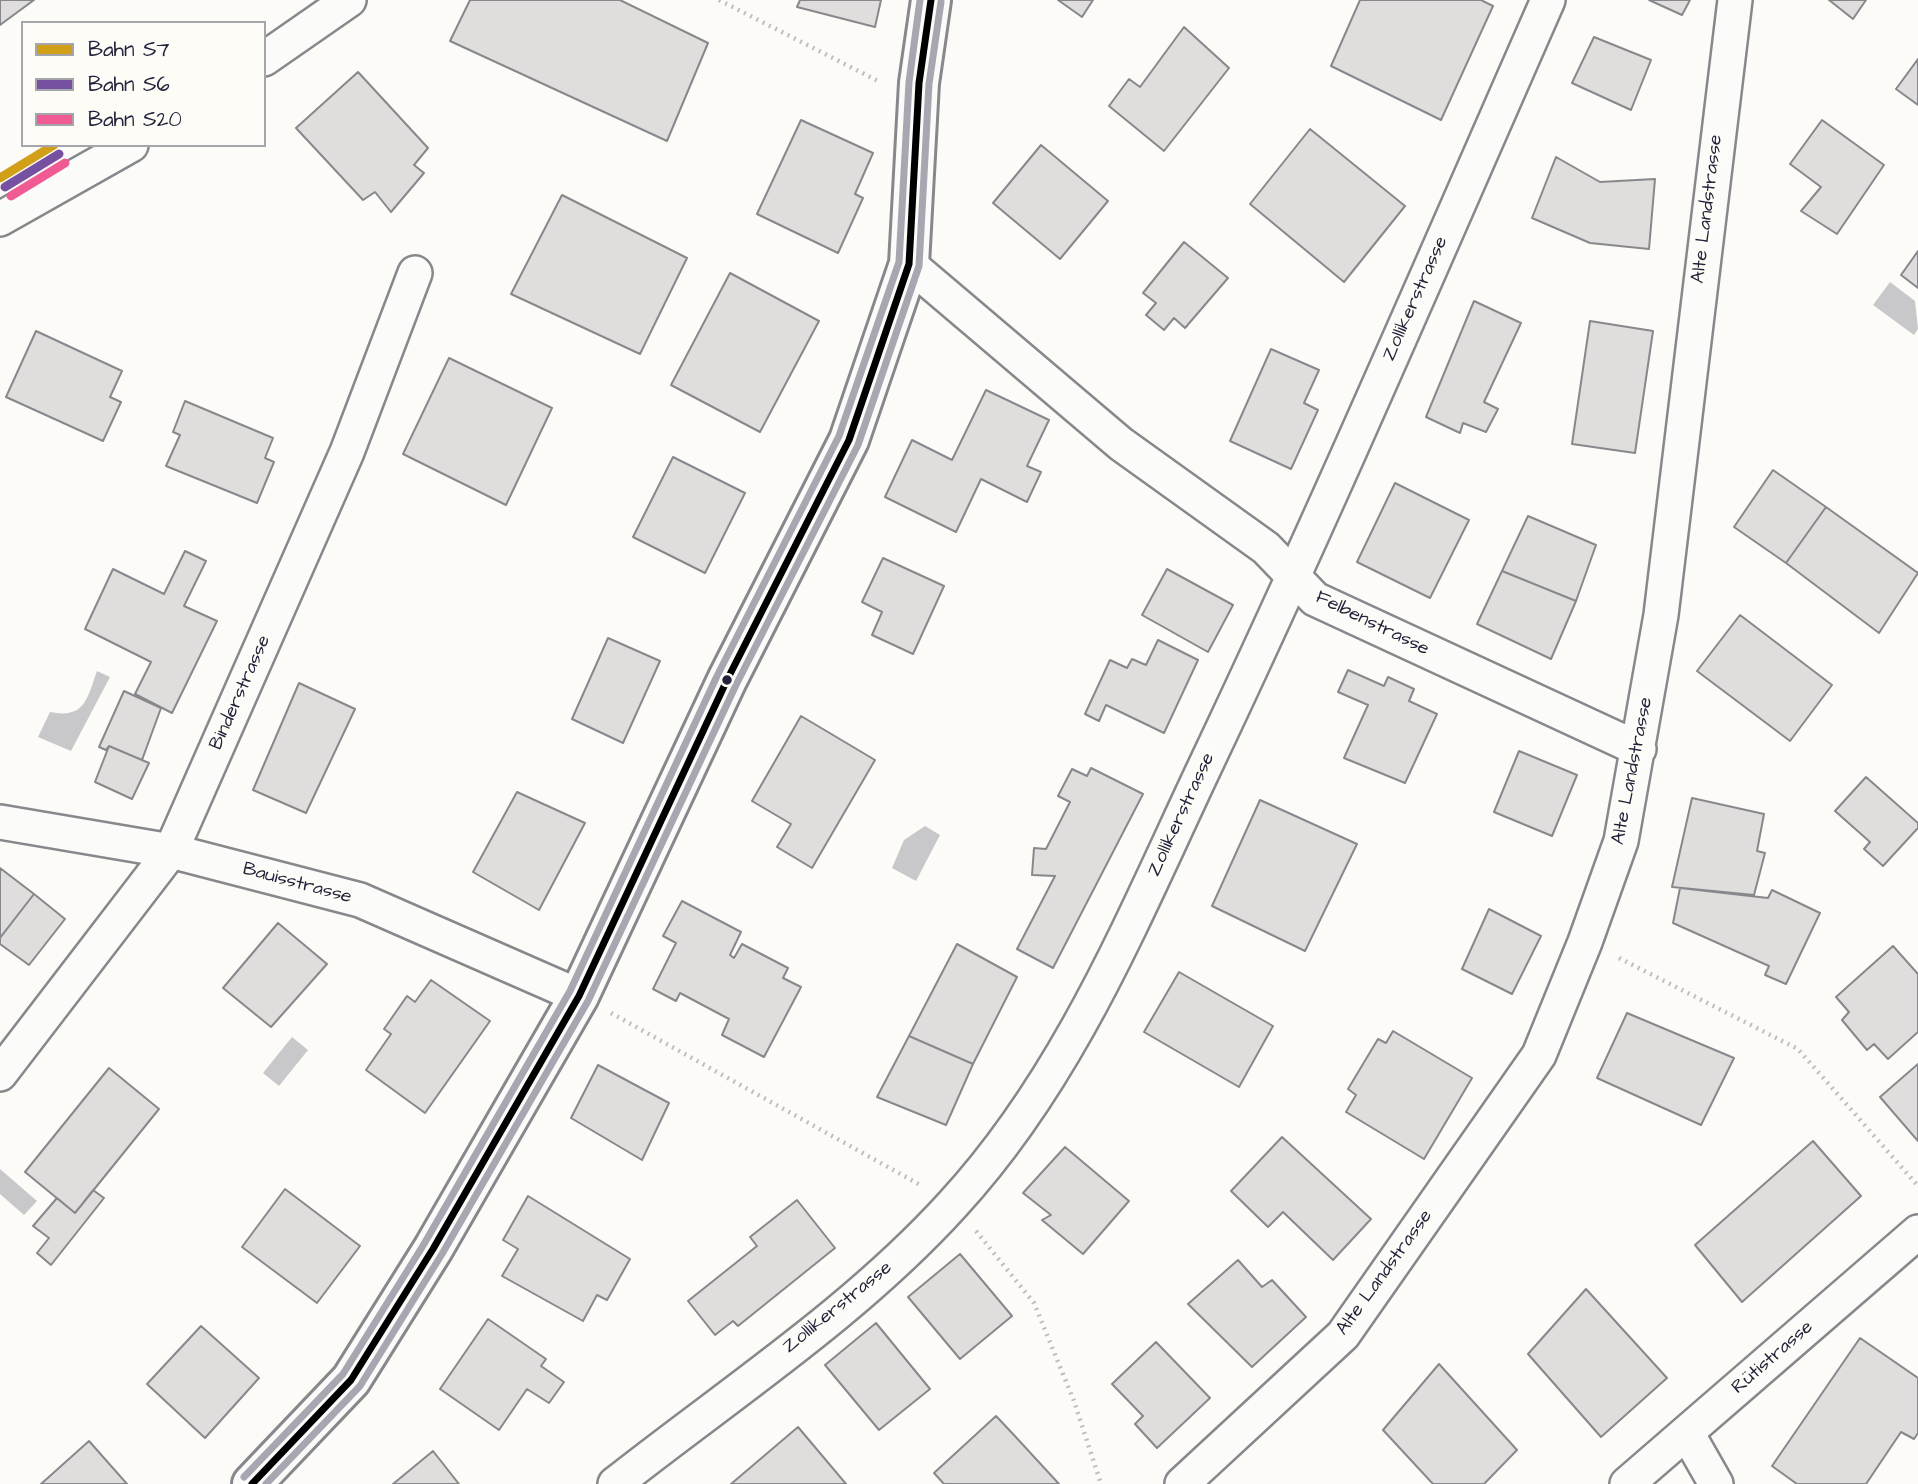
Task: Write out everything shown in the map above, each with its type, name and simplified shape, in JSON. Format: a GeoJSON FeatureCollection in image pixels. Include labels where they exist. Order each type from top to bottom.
{"type":"FeatureCollection","features":[{"type":"Feature","properties":{"kind":"main road"},"geometry":{"type":"LineString","coordinates":[[252,1484],[351,1380],[433,1249],[579,996],[727,680],[849,440],[909,264],[919,83],[930,0]]}},
{"type":"Feature","properties":{"kind":"street"},"geometry":{"type":"LineString","coordinates":[[266,58],[349,0]]}},
{"type":"Feature","properties":{"kind":"street","name":"Zollikerstrasse"},"geometry":{"type":"LineString","coordinates":[[615,1484],[874,1283],[954,1204],[1019,1125],[1088,1014],[1293,579],[1548,0]]}},
{"type":"Feature","properties":{"kind":"street","name":"Alte Landstrasse"},"geometry":{"type":"LineString","coordinates":[[1182,1484],[1343,1335],[1539,1055],[1621,841],[1661,615],[1735,0]]}},
{"type":"Feature","properties":{"kind":"street"},"geometry":{"type":"LineString","coordinates":[[0,219],[127,147]]}},
{"type":"Feature","properties":{"kind":"street","name":"Felbenstrasse"},"geometry":{"type":"LineString","coordinates":[[909,264],[1121,443],[1266,548],[1315,599],[1639,750]]}},
{"type":"Feature","properties":{"kind":"street","name":"Binderstrasse"},"geometry":{"type":"LineString","coordinates":[[0,1074],[172,851],[347,452],[415,273]]}},
{"type":"Feature","properties":{"kind":"street","name":"Bauisstrasse"},"geometry":{"type":"LineString","coordinates":[[0,822],[172,851],[360,900],[579,996]]}},
{"type":"Feature","properties":{"kind":"street","name":"Rütistrasse"},"geometry":{"type":"LineString","coordinates":[[1627,1484],[1918,1231]]}},
{"type":"Feature","properties":{"kind":"street"},"geometry":{"type":"LineString","coordinates":[[1687,1433],[1716,1484]]}},
{"type":"Feature","properties":{"kind":"path"},"geometry":{"type":"LineString","coordinates":[[719,0],[864,74]]}},
{"type":"Feature","properties":{"kind":"path"},"geometry":{"type":"LineString","coordinates":[[1617,957],[1798,1049],[1918,1186]]}},
{"type":"Feature","properties":{"kind":"path"},"geometry":{"type":"LineString","coordinates":[[579,996],[954,1204],[1034,1303],[1074,1401],[1101,1484]]}},
{"type":"Feature","properties":{"kind":"shaded area"},"geometry":{"type":"Polygon","coordinates":[[[1890,282],[1915,301],[1918,329],[1914,335],[1873,305],[1890,282]]]}},
{"type":"Feature","properties":{"kind":"shaded area"},"geometry":{"type":"Polygon","coordinates":[[[97,671],[110,677],[71,751],[38,737],[50,712],[71,712],[83,705],[97,671]]]}},
{"type":"Feature","properties":{"kind":"shaded area"},"geometry":{"type":"Polygon","coordinates":[[[925,826],[940,835],[916,881],[892,868],[904,840],[925,826]]]}},
{"type":"Feature","properties":{"kind":"shaded area"},"geometry":{"type":"Polygon","coordinates":[[[292,1037],[308,1050],[279,1086],[263,1073],[292,1037]]]}},
{"type":"Feature","properties":{"kind":"shaded area"},"geometry":{"type":"Polygon","coordinates":[[[0,1169],[37,1201],[24,1215],[0,1194],[0,1169]]]}},
{"type":"Feature","properties":{"kind":"building"},"geometry":{"type":"Polygon","coordinates":[[[0,0],[34,0],[0,25],[0,0]]]}},
{"type":"Feature","properties":{"kind":"building"},"geometry":{"type":"Polygon","coordinates":[[[470,0],[620,0],[708,43],[667,141],[450,41],[470,0]]]}},
{"type":"Feature","properties":{"kind":"building"},"geometry":{"type":"Polygon","coordinates":[[[800,0],[881,0],[875,27],[797,7],[800,0]]]}},
{"type":"Feature","properties":{"kind":"building"},"geometry":{"type":"Polygon","coordinates":[[[1058,0],[1093,0],[1082,17],[1058,0]]]}},
{"type":"Feature","properties":{"kind":"building"},"geometry":{"type":"Polygon","coordinates":[[[1360,0],[1481,0],[1493,6],[1441,120],[1331,66],[1360,0]]]}},
{"type":"Feature","properties":{"kind":"building"},"geometry":{"type":"Polygon","coordinates":[[[1649,0],[1690,0],[1682,15],[1649,0]]]}},
{"type":"Feature","properties":{"kind":"building"},"geometry":{"type":"Polygon","coordinates":[[[1829,0],[1866,0],[1853,19],[1829,0]]]}},
{"type":"Feature","properties":{"kind":"building"},"geometry":{"type":"Polygon","coordinates":[[[1184,27],[1229,68],[1164,151],[1109,106],[1129,79],[1140,87],[1184,27]]]}},
{"type":"Feature","properties":{"kind":"building"},"geometry":{"type":"Polygon","coordinates":[[[1594,37],[1651,60],[1631,110],[1572,83],[1594,37]]]}},
{"type":"Feature","properties":{"kind":"building"},"geometry":{"type":"Polygon","coordinates":[[[1918,59],[1918,105],[1896,89],[1918,59]]]}},
{"type":"Feature","properties":{"kind":"building"},"geometry":{"type":"Polygon","coordinates":[[[358,72],[428,148],[414,165],[424,173],[391,212],[375,192],[363,200],[296,128],[358,72]]]}},
{"type":"Feature","properties":{"kind":"building"},"geometry":{"type":"Polygon","coordinates":[[[801,120],[873,153],[855,194],[863,198],[838,253],[757,214],[801,120]]]}},
{"type":"Feature","properties":{"kind":"building"},"geometry":{"type":"Polygon","coordinates":[[[1822,120],[1884,165],[1837,234],[1801,211],[1821,187],[1790,164],[1822,120]]]}},
{"type":"Feature","properties":{"kind":"building"},"geometry":{"type":"Polygon","coordinates":[[[1310,129],[1405,206],[1344,282],[1250,204],[1310,129]]]}},
{"type":"Feature","properties":{"kind":"building"},"geometry":{"type":"Polygon","coordinates":[[[1041,145],[1108,201],[1060,259],[993,203],[1041,145]]]}},
{"type":"Feature","properties":{"kind":"building"},"geometry":{"type":"Polygon","coordinates":[[[1556,157],[1600,182],[1655,179],[1649,249],[1590,243],[1532,218],[1556,157]]]}},
{"type":"Feature","properties":{"kind":"building"},"geometry":{"type":"Polygon","coordinates":[[[562,195],[687,258],[640,354],[511,294],[562,195]]]}},
{"type":"Feature","properties":{"kind":"building"},"geometry":{"type":"Polygon","coordinates":[[[1184,242],[1228,278],[1185,328],[1174,318],[1164,330],[1146,315],[1156,303],[1143,293],[1184,242]]]}},
{"type":"Feature","properties":{"kind":"building"},"geometry":{"type":"Polygon","coordinates":[[[1918,251],[1918,288],[1901,275],[1918,251]]]}},
{"type":"Feature","properties":{"kind":"building"},"geometry":{"type":"Polygon","coordinates":[[[730,273],[819,321],[760,432],[671,385],[730,273]]]}},
{"type":"Feature","properties":{"kind":"building"},"geometry":{"type":"Polygon","coordinates":[[[1474,301],[1521,323],[1484,402],[1498,409],[1486,432],[1463,423],[1460,433],[1426,417],[1474,301]]]}},
{"type":"Feature","properties":{"kind":"building"},"geometry":{"type":"Polygon","coordinates":[[[1590,321],[1653,331],[1635,453],[1572,444],[1590,321]]]}},
{"type":"Feature","properties":{"kind":"building"},"geometry":{"type":"Polygon","coordinates":[[[36,331],[122,371],[110,397],[121,402],[103,441],[6,397],[36,331]]]}},
{"type":"Feature","properties":{"kind":"building"},"geometry":{"type":"Polygon","coordinates":[[[1271,349],[1319,370],[1304,403],[1318,410],[1291,469],[1230,441],[1271,349]]]}},
{"type":"Feature","properties":{"kind":"building"},"geometry":{"type":"Polygon","coordinates":[[[449,358],[552,408],[506,505],[403,454],[449,358]]]}},
{"type":"Feature","properties":{"kind":"building"},"geometry":{"type":"Polygon","coordinates":[[[986,390],[1049,420],[1027,466],[1041,472],[1027,502],[981,479],[956,532],[885,497],[912,440],[952,460],[986,390]]]}},
{"type":"Feature","properties":{"kind":"building"},"geometry":{"type":"Polygon","coordinates":[[[185,401],[273,438],[265,458],[274,462],[257,503],[166,466],[180,435],[173,432],[185,401]]]}},
{"type":"Feature","properties":{"kind":"building"},"geometry":{"type":"Polygon","coordinates":[[[673,457],[745,493],[705,573],[633,537],[673,457]]]}},
{"type":"Feature","properties":{"kind":"building"},"geometry":{"type":"Polygon","coordinates":[[[1773,470],[1826,507],[1786,563],[1734,527],[1773,470]]]}},
{"type":"Feature","properties":{"kind":"building"},"geometry":{"type":"Polygon","coordinates":[[[1395,483],[1469,520],[1430,598],[1357,562],[1395,483]]]}},
{"type":"Feature","properties":{"kind":"building"},"geometry":{"type":"Polygon","coordinates":[[[1826,507],[1918,573],[1879,633],[1786,563],[1826,507]]]}},
{"type":"Feature","properties":{"kind":"building"},"geometry":{"type":"Polygon","coordinates":[[[1528,516],[1596,545],[1576,601],[1502,571],[1528,516]]]}},
{"type":"Feature","properties":{"kind":"building"},"geometry":{"type":"Polygon","coordinates":[[[185,551],[206,561],[184,606],[217,621],[172,713],[135,694],[151,662],[85,629],[113,569],[164,594],[185,551]]]}},
{"type":"Feature","properties":{"kind":"building"},"geometry":{"type":"Polygon","coordinates":[[[883,558],[944,586],[913,654],[872,635],[882,612],[862,602],[883,558]]]}},
{"type":"Feature","properties":{"kind":"building"},"geometry":{"type":"Polygon","coordinates":[[[1167,569],[1233,605],[1208,652],[1142,615],[1167,569]]]}},
{"type":"Feature","properties":{"kind":"building"},"geometry":{"type":"Polygon","coordinates":[[[1502,571],[1576,601],[1551,659],[1477,624],[1502,571]]]}},
{"type":"Feature","properties":{"kind":"building"},"geometry":{"type":"Polygon","coordinates":[[[1740,615],[1832,685],[1790,741],[1697,671],[1740,615]]]}},
{"type":"Feature","properties":{"kind":"building"},"geometry":{"type":"Polygon","coordinates":[[[608,638],[660,661],[623,743],[572,719],[608,638]]]}},
{"type":"Feature","properties":{"kind":"building"},"geometry":{"type":"Polygon","coordinates":[[[1158,640],[1198,660],[1164,733],[1106,705],[1099,721],[1085,714],[1110,660],[1127,668],[1132,659],[1146,665],[1158,640]]]}},
{"type":"Feature","properties":{"kind":"building"},"geometry":{"type":"Polygon","coordinates":[[[1348,670],[1384,686],[1388,677],[1414,689],[1409,701],[1437,714],[1405,783],[1344,758],[1368,705],[1338,692],[1348,670]]]}},
{"type":"Feature","properties":{"kind":"building"},"geometry":{"type":"Polygon","coordinates":[[[299,683],[355,709],[306,813],[253,790],[299,683]]]}},
{"type":"Feature","properties":{"kind":"building"},"geometry":{"type":"Polygon","coordinates":[[[124,691],[161,708],[142,760],[109,746],[106,750],[99,747],[124,691]]]}},
{"type":"Feature","properties":{"kind":"building"},"geometry":{"type":"Polygon","coordinates":[[[801,716],[875,760],[812,868],[777,847],[791,824],[752,801],[801,716]]]}},
{"type":"Feature","properties":{"kind":"building"},"geometry":{"type":"Polygon","coordinates":[[[109,746],[149,763],[132,799],[95,782],[109,746]]]}},
{"type":"Feature","properties":{"kind":"building"},"geometry":{"type":"Polygon","coordinates":[[[1519,751],[1577,775],[1552,836],[1494,812],[1519,751]]]}},
{"type":"Feature","properties":{"kind":"building"},"geometry":{"type":"Polygon","coordinates":[[[1091,768],[1143,794],[1053,968],[1017,949],[1055,876],[1032,875],[1034,848],[1046,849],[1070,802],[1058,796],[1072,769],[1087,776],[1091,768]]]}},
{"type":"Feature","properties":{"kind":"building"},"geometry":{"type":"Polygon","coordinates":[[[1866,777],[1918,823],[1918,828],[1883,866],[1864,849],[1870,842],[1835,811],[1866,777]]]}},
{"type":"Feature","properties":{"kind":"building"},"geometry":{"type":"Polygon","coordinates":[[[517,792],[585,823],[539,910],[473,872],[517,792]]]}},
{"type":"Feature","properties":{"kind":"building"},"geometry":{"type":"Polygon","coordinates":[[[1692,798],[1764,814],[1757,851],[1765,853],[1754,895],[1672,887],[1692,798]]]}},
{"type":"Feature","properties":{"kind":"building"},"geometry":{"type":"Polygon","coordinates":[[[1260,800],[1357,844],[1305,951],[1212,906],[1260,800]]]}},
{"type":"Feature","properties":{"kind":"building"},"geometry":{"type":"Polygon","coordinates":[[[0,868],[34,894],[0,938],[0,868]]]}},
{"type":"Feature","properties":{"kind":"building"},"geometry":{"type":"Polygon","coordinates":[[[1680,888],[1768,898],[1772,890],[1820,913],[1786,984],[1765,975],[1769,966],[1673,923],[1680,888]]]}},
{"type":"Feature","properties":{"kind":"building"},"geometry":{"type":"Polygon","coordinates":[[[34,894],[65,919],[29,965],[0,944],[0,938],[34,894]]]}},
{"type":"Feature","properties":{"kind":"building"},"geometry":{"type":"Polygon","coordinates":[[[682,901],[741,932],[730,955],[734,958],[742,944],[788,968],[783,978],[801,987],[764,1057],[722,1035],[729,1019],[680,993],[676,1001],[653,989],[676,943],[663,936],[682,901]]]}},
{"type":"Feature","properties":{"kind":"building"},"geometry":{"type":"Polygon","coordinates":[[[1489,909],[1541,936],[1512,994],[1462,969],[1489,909]]]}},
{"type":"Feature","properties":{"kind":"building"},"geometry":{"type":"Polygon","coordinates":[[[278,923],[327,964],[271,1027],[223,988],[278,923]]]}},
{"type":"Feature","properties":{"kind":"building"},"geometry":{"type":"Polygon","coordinates":[[[957,944],[1017,977],[973,1064],[909,1036],[957,944]]]}},
{"type":"Feature","properties":{"kind":"building"},"geometry":{"type":"Polygon","coordinates":[[[1893,946],[1918,974],[1918,1032],[1888,1059],[1874,1044],[1867,1050],[1842,1020],[1849,1012],[1836,997],[1893,946]]]}},
{"type":"Feature","properties":{"kind":"building"},"geometry":{"type":"Polygon","coordinates":[[[1179,972],[1273,1026],[1239,1087],[1144,1032],[1179,972]]]}},
{"type":"Feature","properties":{"kind":"building"},"geometry":{"type":"Polygon","coordinates":[[[431,980],[490,1021],[425,1113],[366,1070],[391,1034],[384,1029],[407,996],[415,1002],[431,980]]]}},
{"type":"Feature","properties":{"kind":"building"},"geometry":{"type":"Polygon","coordinates":[[[1627,1013],[1734,1058],[1701,1125],[1597,1078],[1627,1013]]]}},
{"type":"Feature","properties":{"kind":"building"},"geometry":{"type":"Polygon","coordinates":[[[1393,1031],[1472,1078],[1424,1159],[1346,1112],[1356,1095],[1348,1089],[1378,1039],[1386,1043],[1393,1031]]]}},
{"type":"Feature","properties":{"kind":"building"},"geometry":{"type":"Polygon","coordinates":[[[909,1036],[973,1064],[946,1125],[877,1097],[909,1036]]]}},
{"type":"Feature","properties":{"kind":"building"},"geometry":{"type":"Polygon","coordinates":[[[1918,1064],[1918,1141],[1880,1097],[1918,1064]]]}},
{"type":"Feature","properties":{"kind":"building"},"geometry":{"type":"Polygon","coordinates":[[[598,1065],[669,1103],[642,1160],[571,1118],[598,1065]]]}},
{"type":"Feature","properties":{"kind":"building"},"geometry":{"type":"Polygon","coordinates":[[[109,1068],[159,1109],[75,1213],[25,1172],[109,1068]]]}},
{"type":"Feature","properties":{"kind":"building"},"geometry":{"type":"Polygon","coordinates":[[[1282,1137],[1371,1219],[1333,1260],[1283,1212],[1268,1227],[1231,1191],[1282,1137]]]}},
{"type":"Feature","properties":{"kind":"building"},"geometry":{"type":"Polygon","coordinates":[[[1813,1141],[1861,1196],[1742,1302],[1695,1245],[1813,1141]]]}},
{"type":"Feature","properties":{"kind":"building"},"geometry":{"type":"Polygon","coordinates":[[[1065,1147],[1129,1201],[1083,1254],[1042,1220],[1051,1215],[1023,1193],[1065,1147]]]}},
{"type":"Feature","properties":{"kind":"building"},"geometry":{"type":"Polygon","coordinates":[[[285,1189],[360,1246],[317,1303],[242,1247],[285,1189]]]}},
{"type":"Feature","properties":{"kind":"building"},"geometry":{"type":"Polygon","coordinates":[[[93,1190],[104,1198],[51,1265],[37,1253],[49,1238],[33,1226],[57,1198],[75,1213],[93,1190]]]}},
{"type":"Feature","properties":{"kind":"building"},"geometry":{"type":"Polygon","coordinates":[[[528,1196],[630,1259],[607,1300],[597,1295],[583,1321],[502,1276],[518,1249],[503,1240],[528,1196]]]}},
{"type":"Feature","properties":{"kind":"building"},"geometry":{"type":"Polygon","coordinates":[[[797,1200],[835,1248],[738,1326],[733,1321],[715,1335],[688,1301],[757,1246],[750,1237],[797,1200]]]}},
{"type":"Feature","properties":{"kind":"building"},"geometry":{"type":"Polygon","coordinates":[[[960,1254],[1012,1316],[960,1359],[908,1297],[960,1254]]]}},
{"type":"Feature","properties":{"kind":"building"},"geometry":{"type":"Polygon","coordinates":[[[1238,1260],[1262,1287],[1272,1280],[1306,1317],[1252,1367],[1188,1304],[1238,1260]]]}},
{"type":"Feature","properties":{"kind":"building"},"geometry":{"type":"Polygon","coordinates":[[[1586,1289],[1667,1378],[1601,1437],[1528,1354],[1586,1289]]]}},
{"type":"Feature","properties":{"kind":"building"},"geometry":{"type":"Polygon","coordinates":[[[488,1319],[546,1359],[541,1366],[564,1382],[549,1403],[527,1389],[499,1430],[440,1389],[488,1319]]]}},
{"type":"Feature","properties":{"kind":"building"},"geometry":{"type":"Polygon","coordinates":[[[876,1323],[930,1389],[879,1430],[825,1365],[876,1323]]]}},
{"type":"Feature","properties":{"kind":"building"},"geometry":{"type":"Polygon","coordinates":[[[201,1326],[259,1378],[205,1438],[147,1384],[201,1326]]]}},
{"type":"Feature","properties":{"kind":"building"},"geometry":{"type":"Polygon","coordinates":[[[1860,1338],[1918,1378],[1918,1433],[1914,1439],[1901,1432],[1866,1484],[1797,1484],[1772,1466],[1860,1338]]]}},
{"type":"Feature","properties":{"kind":"building"},"geometry":{"type":"Polygon","coordinates":[[[1156,1342],[1210,1398],[1157,1448],[1135,1424],[1143,1416],[1112,1384],[1156,1342]]]}},
{"type":"Feature","properties":{"kind":"building"},"geometry":{"type":"Polygon","coordinates":[[[1439,1364],[1517,1450],[1484,1484],[1433,1484],[1383,1430],[1439,1364]]]}},
{"type":"Feature","properties":{"kind":"building"},"geometry":{"type":"Polygon","coordinates":[[[996,1416],[1059,1484],[944,1484],[934,1473],[996,1416]]]}},
{"type":"Feature","properties":{"kind":"building"},"geometry":{"type":"Polygon","coordinates":[[[798,1427],[846,1484],[731,1484],[798,1427]]]}},
{"type":"Feature","properties":{"kind":"building"},"geometry":{"type":"Polygon","coordinates":[[[89,1441],[127,1484],[41,1484],[89,1441]]]}},
{"type":"Feature","properties":{"kind":"building"},"geometry":{"type":"Polygon","coordinates":[[[433,1451],[459,1484],[393,1484],[433,1451]]]}},
{"type":"Feature","properties":{"kind":"rail line","name":"S7"},"geometry":{"type":"LineString","coordinates":[[0,178],[51,147]]}},
{"type":"Feature","properties":{"kind":"rail line","name":"S6"},"geometry":{"type":"LineString","coordinates":[[5,187],[59,154]]}},
{"type":"Feature","properties":{"kind":"rail line","name":"S20"},"geometry":{"type":"LineString","coordinates":[[11,196],[65,163]]}},
{"type":"Feature","properties":{"kind":"transit line"},"geometry":{"type":"LineString","coordinates":[[244,1477],[343,1374],[424,1244],[570,991],[717,676],[839,436],[899,262],[909,82],[920,0]]}},
{"type":"Feature","properties":{"kind":"transit line"},"geometry":{"type":"LineString","coordinates":[[252,1484],[351,1380],[433,1249],[579,996],[727,680],[849,440],[909,264],[919,83],[931,0]]}},
{"type":"Feature","properties":{"kind":"transit line"},"geometry":{"type":"LineString","coordinates":[[266,1484],[360,1386],[442,1254],[588,1001],[736,685],[858,445],[919,266],[929,84],[941,2]]}}]}
